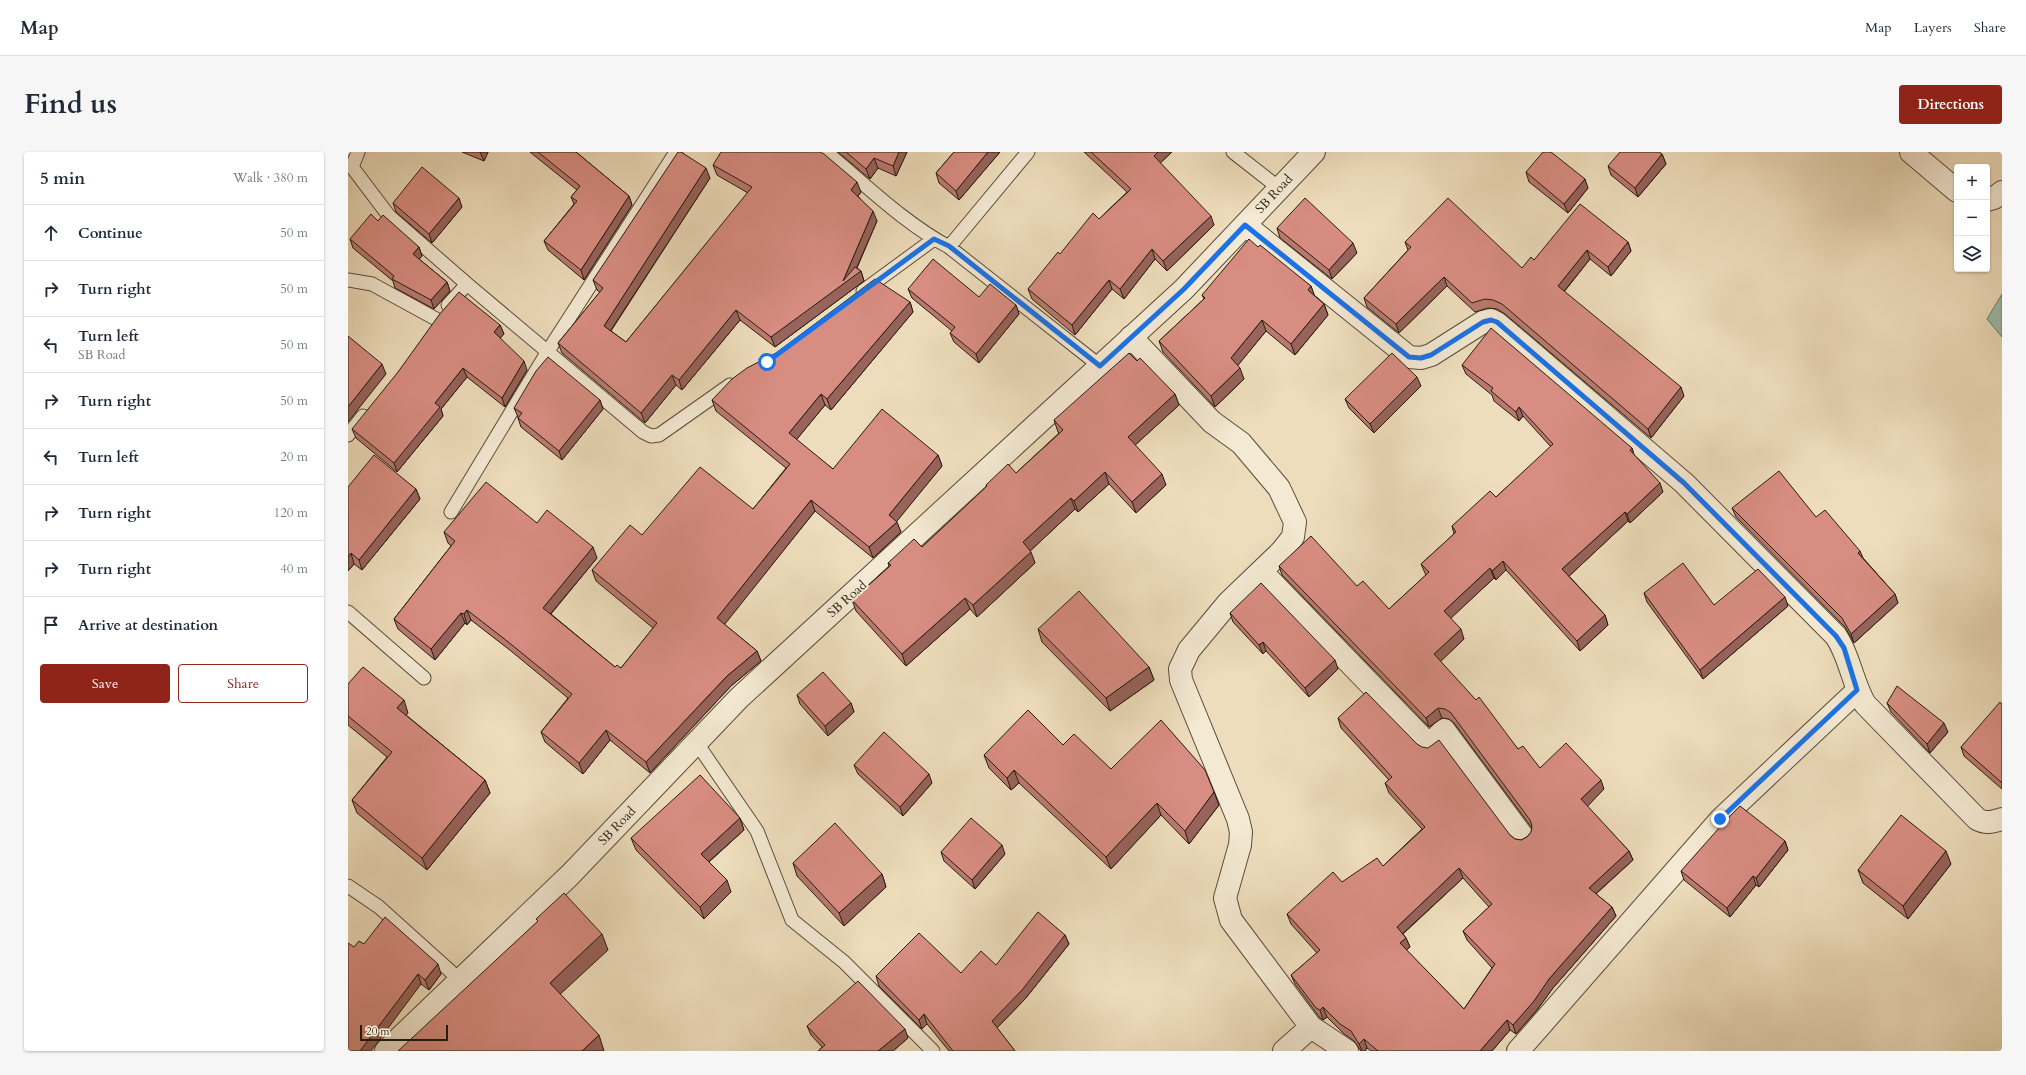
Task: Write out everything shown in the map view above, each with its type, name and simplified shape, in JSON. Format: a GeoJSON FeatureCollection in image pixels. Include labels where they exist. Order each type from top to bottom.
{"type":"FeatureCollection","features":[{"type":"Feature","properties":{"kind":"street","name":"SB Road"},"geometry":{"type":"LineString","coordinates":[[386,1051],[570,875],[739,698],[1184,289],[1314,152]]}},
{"type":"Feature","properties":{"kind":"street"},"geometry":{"type":"LineString","coordinates":[[1910,152],[1954,189]]}},
{"type":"Feature","properties":{"kind":"street"},"geometry":{"type":"LineString","coordinates":[[1990,199],[2002,192]]}},
{"type":"Feature","properties":{"kind":"street"},"geometry":{"type":"LineString","coordinates":[[1245,225],[1409,357],[1421,358],[1431,355],[1483,322],[1491,320],[1497,322],[1684,483],[1836,636],[1844,648],[1857,690],[1865,704],[1976,819],[1990,823],[2002,819]]}},
{"type":"Feature","properties":{"kind":"street"},"geometry":{"type":"LineString","coordinates":[[1131,337],[1207,417],[1241,443],[1279,488],[1295,522],[1293,537],[1262,572],[1228,603],[1189,650],[1180,669],[1181,680],[1238,819],[1241,832],[1240,845],[1225,898],[1231,920],[1311,1027],[1347,1051]]}},
{"type":"Feature","properties":{"kind":"street"},"geometry":{"type":"LineString","coordinates":[[1262,572],[1429,745],[1444,730],[1523,837]]}},
{"type":"Feature","properties":{"kind":"street"},"geometry":{"type":"LineString","coordinates":[[1518,1051],[1706,835],[1857,690]]}},
{"type":"Feature","properties":{"kind":"street"},"geometry":{"type":"LineString","coordinates":[[1284,1051],[1311,1027]]}},
{"type":"Feature","properties":{"kind":"lane"},"geometry":{"type":"LineString","coordinates":[[358,152],[350,166],[389,216],[467,284],[643,432],[651,436],[659,435],[741,376]]}},
{"type":"Feature","properties":{"kind":"lane"},"geometry":{"type":"LineString","coordinates":[[451,512],[548,351],[676,152]]}},
{"type":"Feature","properties":{"kind":"lane"},"geometry":{"type":"LineString","coordinates":[[949,246],[1028,152]]}},
{"type":"Feature","properties":{"kind":"lane"},"geometry":{"type":"LineString","coordinates":[[1233,152],[1279,188]]}},
{"type":"Feature","properties":{"kind":"lane"},"geometry":{"type":"LineString","coordinates":[[829,154],[898,212],[934,239],[949,246],[1100,366]]}},
{"type":"Feature","properties":{"kind":"lane"},"geometry":{"type":"LineString","coordinates":[[853,299],[934,239]]}},
{"type":"Feature","properties":{"kind":"lane"},"geometry":{"type":"LineString","coordinates":[[348,280],[372,284],[436,319]]}},
{"type":"Feature","properties":{"kind":"lane"},"geometry":{"type":"LineString","coordinates":[[427,332],[436,319],[467,284]]}},
{"type":"Feature","properties":{"kind":"lane"},"geometry":{"type":"LineString","coordinates":[[348,435],[372,405]]}},
{"type":"Feature","properties":{"kind":"lane"},"geometry":{"type":"LineString","coordinates":[[348,612],[424,678]]}},
{"type":"Feature","properties":{"kind":"lane"},"geometry":{"type":"LineString","coordinates":[[696,742],[757,831],[792,920],[844,962],[933,1051]]}},
{"type":"Feature","properties":{"kind":"lane"},"geometry":{"type":"LineString","coordinates":[[348,886],[380,907],[460,980]]}},
{"type":"Feature","properties":{"kind":"shaded area"},"geometry":{"type":"Polygon","coordinates":[[[2002,294],[2002,337],[1987,319],[2002,294]]]}},
{"type":"Feature","properties":{"kind":"building"},"geometry":{"type":"Polygon","coordinates":[[[538,152],[576,152],[629,196],[581,270],[544,241],[577,201],[571,197],[580,186],[538,152]]]}},
{"type":"Feature","properties":{"kind":"building"},"geometry":{"type":"Polygon","coordinates":[[[678,152],[681,152],[706,168],[604,326],[626,342],[752,187],[713,165],[721,152],[820,152],[857,182],[851,190],[873,211],[843,281],[855,267],[861,271],[771,337],[736,310],[679,380],[672,375],[641,413],[558,343],[603,288],[593,280],[678,152]]]}},
{"type":"Feature","properties":{"kind":"building"},"geometry":{"type":"Polygon","coordinates":[[[846,152],[899,152],[893,166],[874,158],[866,169],[846,152]]]}},
{"type":"Feature","properties":{"kind":"building"},"geometry":{"type":"Polygon","coordinates":[[[954,152],[988,152],[956,191],[936,173],[954,152]]]}},
{"type":"Feature","properties":{"kind":"building"},"geometry":{"type":"Polygon","coordinates":[[[1091,152],[1158,152],[1154,156],[1211,216],[1163,261],[1152,249],[1120,289],[1109,280],[1072,325],[1028,289],[1058,252],[1060,254],[1093,213],[1099,219],[1131,189],[1091,152]]]}},
{"type":"Feature","properties":{"kind":"building"},"geometry":{"type":"Polygon","coordinates":[[[1543,152],[1551,152],[1585,179],[1564,204],[1526,172],[1543,152]]]}},
{"type":"Feature","properties":{"kind":"building"},"geometry":{"type":"Polygon","coordinates":[[[1620,152],[1659,152],[1662,154],[1635,188],[1608,166],[1620,152]]]}},
{"type":"Feature","properties":{"kind":"building"},"geometry":{"type":"Polygon","coordinates":[[[422,167],[459,198],[429,234],[393,203],[422,167]]]}},
{"type":"Feature","properties":{"kind":"building"},"geometry":{"type":"Polygon","coordinates":[[[1305,198],[1353,243],[1329,270],[1277,228],[1305,198]]]}},
{"type":"Feature","properties":{"kind":"building"},"geometry":{"type":"Polygon","coordinates":[[[1448,198],[1522,268],[1531,257],[1534,260],[1580,204],[1628,242],[1608,267],[1587,250],[1558,286],[1681,387],[1648,429],[1502,304],[1493,300],[1485,299],[1472,303],[1444,277],[1396,324],[1364,298],[1411,247],[1405,242],[1448,198]]]}},
{"type":"Feature","properties":{"kind":"building"},"geometry":{"type":"Polygon","coordinates":[[[371,214],[378,221],[383,215],[419,247],[413,254],[447,282],[431,300],[392,279],[394,276],[350,239],[371,214]]]}},
{"type":"Feature","properties":{"kind":"building"},"geometry":{"type":"Polygon","coordinates":[[[1249,239],[1258,247],[1260,245],[1311,286],[1308,290],[1324,304],[1291,344],[1262,320],[1231,358],[1240,368],[1211,396],[1159,341],[1205,298],[1202,295],[1249,239]]]}},
{"type":"Feature","properties":{"kind":"building"},"geometry":{"type":"Polygon","coordinates":[[[933,259],[979,297],[990,284],[1016,305],[976,354],[950,333],[955,327],[908,289],[933,259]]]}},
{"type":"Feature","properties":{"kind":"building"},"geometry":{"type":"Polygon","coordinates":[[[875,279],[910,302],[827,399],[821,394],[789,433],[833,469],[882,409],[938,455],[889,515],[897,522],[869,547],[811,500],[717,618],[757,651],[727,676],[646,762],[606,730],[579,763],[541,732],[572,694],[467,610],[464,614],[461,613],[431,649],[394,619],[455,541],[444,532],[486,482],[537,523],[547,510],[593,547],[543,608],[615,667],[617,665],[621,668],[657,623],[592,570],[630,525],[642,535],[700,467],[753,509],[790,464],[712,400],[732,379],[747,368],[776,353],[875,279]]]}},
{"type":"Feature","properties":{"kind":"building"},"geometry":{"type":"Polygon","coordinates":[[[459,292],[500,325],[494,332],[524,361],[502,398],[463,368],[435,403],[440,407],[394,463],[352,429],[398,372],[439,315],[459,292]]]}},
{"type":"Feature","properties":{"kind":"building"},"geometry":{"type":"Polygon","coordinates":[[[1491,328],[1632,448],[1630,450],[1660,483],[1627,514],[1625,512],[1562,569],[1605,615],[1577,641],[1503,561],[1492,571],[1490,568],[1444,611],[1461,629],[1434,654],[1476,700],[1479,697],[1518,749],[1523,746],[1540,768],[1566,743],[1601,780],[1581,799],[1629,851],[1589,888],[1612,907],[1549,979],[1534,1001],[1513,1025],[1507,1020],[1480,1051],[1378,1051],[1364,1039],[1359,1044],[1351,1031],[1340,1024],[1323,1007],[1320,1010],[1316,1008],[1291,975],[1320,950],[1287,914],[1333,872],[1342,882],[1377,858],[1383,866],[1425,827],[1385,783],[1392,777],[1338,718],[1366,692],[1417,744],[1428,748],[1439,740],[1510,835],[1515,839],[1521,840],[1527,837],[1531,832],[1532,826],[1530,820],[1451,713],[1445,709],[1438,708],[1426,718],[1279,566],[1311,536],[1357,586],[1363,581],[1389,609],[1429,572],[1421,564],[1456,532],[1452,526],[1490,491],[1496,497],[1553,444],[1519,407],[1516,412],[1491,391],[1493,388],[1462,365],[1491,328]],[[1459,868],[1397,927],[1406,938],[1400,943],[1464,1009],[1495,964],[1463,931],[1492,904],[1459,868]]]}},
{"type":"Feature","properties":{"kind":"building"},"geometry":{"type":"Polygon","coordinates":[[[348,336],[382,364],[348,407],[348,336]]]}},
{"type":"Feature","properties":{"kind":"building"},"geometry":{"type":"Polygon","coordinates":[[[1129,353],[1137,361],[1140,358],[1175,394],[1128,437],[1162,474],[1132,502],[1105,472],[1074,501],[1071,498],[1023,542],[1031,552],[973,605],[965,598],[902,654],[852,600],[891,565],[888,563],[914,539],[922,547],[987,486],[986,485],[1008,464],[1016,473],[1063,430],[1054,420],[1129,353]]]}},
{"type":"Feature","properties":{"kind":"building"},"geometry":{"type":"Polygon","coordinates":[[[1392,353],[1417,377],[1370,424],[1345,399],[1392,353]]]}},
{"type":"Feature","properties":{"kind":"building"},"geometry":{"type":"Polygon","coordinates":[[[548,357],[600,400],[559,451],[518,418],[522,413],[514,408],[536,371],[548,357]]]}},
{"type":"Feature","properties":{"kind":"building"},"geometry":{"type":"Polygon","coordinates":[[[374,455],[416,489],[359,560],[351,553],[348,557],[348,487],[374,455]]]}},
{"type":"Feature","properties":{"kind":"building"},"geometry":{"type":"Polygon","coordinates":[[[1779,471],[1816,517],[1825,510],[1860,551],[1858,553],[1895,594],[1851,634],[1842,618],[1732,508],[1779,471]]]}},
{"type":"Feature","properties":{"kind":"building"},"geometry":{"type":"Polygon","coordinates":[[[1683,563],[1714,605],[1758,569],[1785,597],[1700,670],[1644,593],[1683,563]]]}},
{"type":"Feature","properties":{"kind":"building"},"geometry":{"type":"Polygon","coordinates":[[[1261,583],[1335,660],[1305,688],[1263,642],[1259,645],[1230,613],[1261,583]]]}},
{"type":"Feature","properties":{"kind":"building"},"geometry":{"type":"Polygon","coordinates":[[[1079,591],[1149,667],[1106,698],[1038,629],[1079,591]]]}},
{"type":"Feature","properties":{"kind":"building"},"geometry":{"type":"Polygon","coordinates":[[[363,667],[404,700],[397,708],[485,780],[422,858],[352,800],[392,752],[348,716],[348,684],[363,667]]]}},
{"type":"Feature","properties":{"kind":"building"},"geometry":{"type":"Polygon","coordinates":[[[823,672],[851,703],[825,726],[797,695],[823,672]]]}},
{"type":"Feature","properties":{"kind":"building"},"geometry":{"type":"Polygon","coordinates":[[[1897,686],[1944,723],[1927,744],[1887,703],[1897,686]]]}},
{"type":"Feature","properties":{"kind":"building"},"geometry":{"type":"Polygon","coordinates":[[[2000,702],[2002,704],[2001,782],[1961,747],[2000,702]]]}},
{"type":"Feature","properties":{"kind":"building"},"geometry":{"type":"Polygon","coordinates":[[[1028,710],[1063,745],[1074,734],[1111,769],[1161,720],[1205,770],[1214,792],[1185,831],[1157,803],[1106,857],[1014,770],[1007,778],[984,755],[1028,710]]]}},
{"type":"Feature","properties":{"kind":"building"},"geometry":{"type":"Polygon","coordinates":[[[884,732],[929,774],[900,807],[854,765],[884,732]]]}},
{"type":"Feature","properties":{"kind":"building"},"geometry":{"type":"Polygon","coordinates":[[[700,775],[740,818],[701,854],[727,880],[700,907],[631,838],[700,775]]]}},
{"type":"Feature","properties":{"kind":"building"},"geometry":{"type":"Polygon","coordinates":[[[1740,806],[1785,841],[1756,878],[1753,876],[1727,908],[1681,871],[1740,806]]]}},
{"type":"Feature","properties":{"kind":"building"},"geometry":{"type":"Polygon","coordinates":[[[1901,815],[1946,851],[1903,906],[1858,870],[1901,815]]]}},
{"type":"Feature","properties":{"kind":"building"},"geometry":{"type":"Polygon","coordinates":[[[971,818],[1002,845],[972,880],[941,852],[971,818]]]}},
{"type":"Feature","properties":{"kind":"building"},"geometry":{"type":"Polygon","coordinates":[[[835,823],[882,874],[839,913],[793,863],[835,823]]]}},
{"type":"Feature","properties":{"kind":"building"},"geometry":{"type":"Polygon","coordinates":[[[564,893],[602,934],[550,983],[599,1035],[582,1051],[398,1051],[538,921],[536,919],[564,893]]]}},
{"type":"Feature","properties":{"kind":"building"},"geometry":{"type":"Polygon","coordinates":[[[1038,912],[1065,935],[1022,990],[992,1021],[1015,1051],[953,1051],[924,1014],[919,1020],[876,976],[919,933],[961,973],[981,951],[996,965],[1038,912]]]}},
{"type":"Feature","properties":{"kind":"building"},"geometry":{"type":"Polygon","coordinates":[[[385,917],[438,964],[425,980],[418,974],[360,1051],[348,1051],[348,943],[354,947],[359,941],[364,944],[385,917]]]}},
{"type":"Feature","properties":{"kind":"building"},"geometry":{"type":"Polygon","coordinates":[[[858,981],[905,1029],[878,1051],[818,1051],[825,1045],[807,1026],[858,981]]]}},
{"type":"Feature","properties":{"kind":"route"},"geometry":{"type":"LineString","coordinates":[[767,362],[776,358],[847,303],[934,239],[949,246],[1100,366],[1184,289],[1245,225],[1409,357],[1421,358],[1431,355],[1483,322],[1491,320],[1497,322],[1684,483],[1836,636],[1844,648],[1857,690],[1720,819]]}}]}
